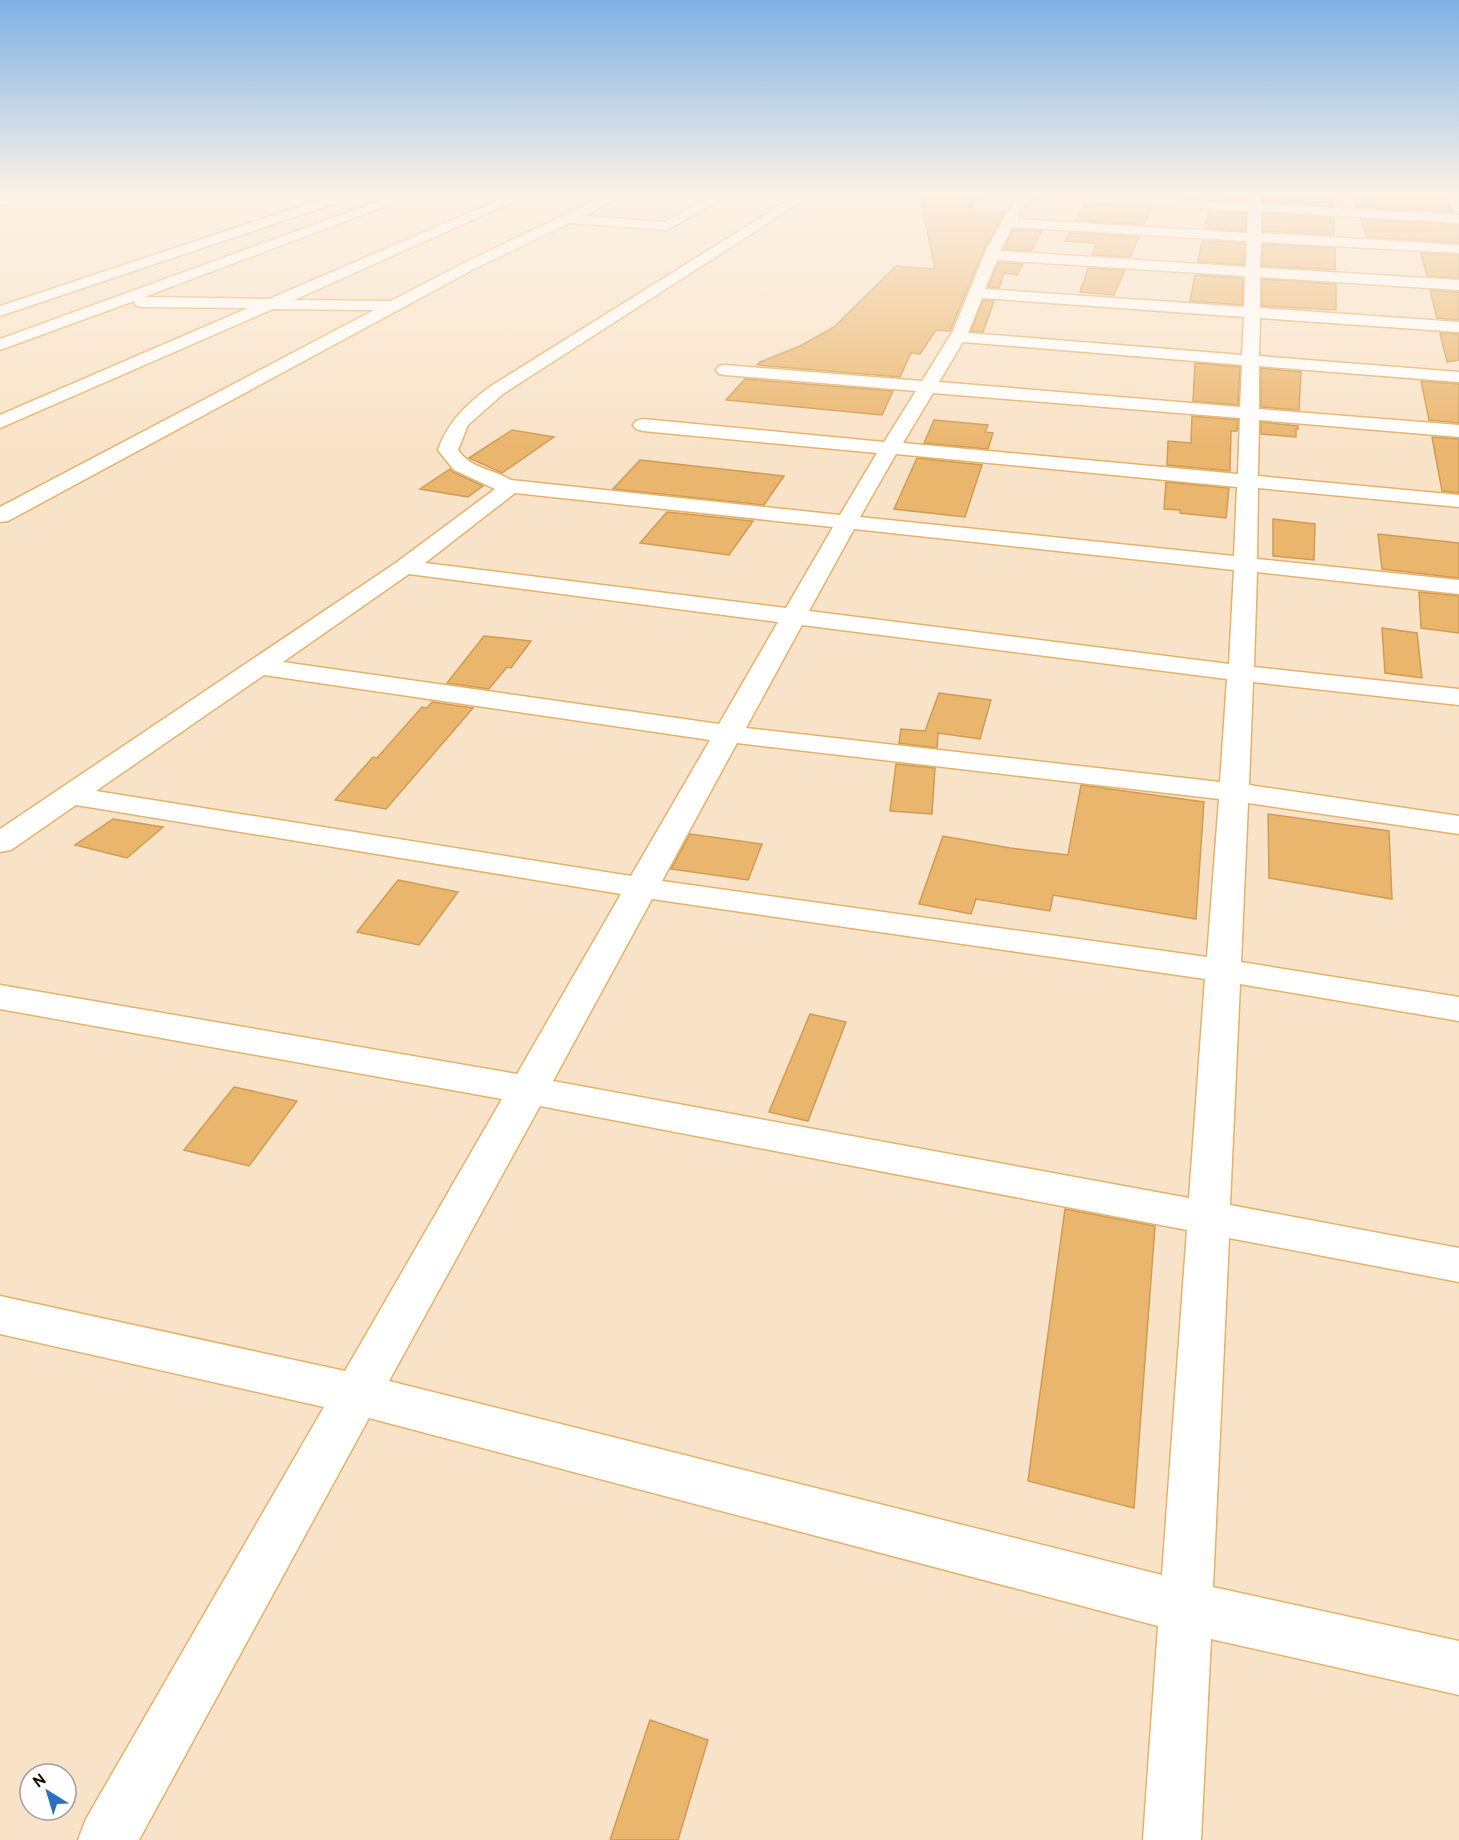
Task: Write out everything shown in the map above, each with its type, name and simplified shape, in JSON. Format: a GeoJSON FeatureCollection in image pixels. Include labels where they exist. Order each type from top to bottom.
{"type":"FeatureCollection","features":[{"type":"Feature","properties":{"kind":"street"},"geometry":{"type":"LineString","coordinates":[[2,310],[102,277]]}},
{"type":"Feature","properties":{"kind":"street"},"geometry":{"type":"LineString","coordinates":[[0,345],[186,277]]}},
{"type":"Feature","properties":{"kind":"street"},"geometry":{"type":"LineString","coordinates":[[0,422],[333,277]]}},
{"type":"Feature","properties":{"kind":"street"},"geometry":{"type":"LineString","coordinates":[[0,516],[450,277]]}},
{"type":"Feature","properties":{"kind":"street"},"geometry":{"type":"LineString","coordinates":[[676,277],[497,390],[469,412],[452,432],[448,450],[457,465],[497,480],[506,486],[1459,587]]}},
{"type":"Feature","properties":{"kind":"street"},"geometry":{"type":"LineString","coordinates":[[107,1840],[846,523],[957,337],[982,277]]}},
{"type":"Feature","properties":{"kind":"street"},"geometry":{"type":"LineString","coordinates":[[1172,1840],[1240,673],[1253,277]]}},
{"type":"Feature","properties":{"kind":"street"},"geometry":{"type":"LineString","coordinates":[[1430,277],[1459,285]]}},
{"type":"Feature","properties":{"kind":"street"},"geometry":{"type":"LineString","coordinates":[[976,293],[1459,327]]}},
{"type":"Feature","properties":{"kind":"street"},"geometry":{"type":"LineString","coordinates":[[120,301],[394,306]]}},
{"type":"Feature","properties":{"kind":"street"},"geometry":{"type":"LineString","coordinates":[[2,310],[82,315]]}},
{"type":"Feature","properties":{"kind":"street"},"geometry":{"type":"LineString","coordinates":[[957,337],[1459,377]]}},
{"type":"Feature","properties":{"kind":"street"},"geometry":{"type":"LineString","coordinates":[[725,370],[1459,431]]}},
{"type":"Feature","properties":{"kind":"street"},"geometry":{"type":"LineString","coordinates":[[643,425],[1459,501]]}},
{"type":"Feature","properties":{"kind":"street"},"geometry":{"type":"LineString","coordinates":[[0,843],[405,567],[505,492],[506,486]]}},
{"type":"Feature","properties":{"kind":"street"},"geometry":{"type":"LineString","coordinates":[[405,567],[1240,673],[1459,697]]}},
{"type":"Feature","properties":{"kind":"street"},"geometry":{"type":"LineString","coordinates":[[258,666],[728,734],[1233,792],[1459,825]]}},
{"type":"Feature","properties":{"kind":"street"},"geometry":{"type":"LineString","coordinates":[[69,795],[642,888],[1223,970],[1459,1009]]}},
{"type":"Feature","properties":{"kind":"street"},"geometry":{"type":"LineString","coordinates":[[0,997],[529,1090],[1459,1265]]}},
{"type":"Feature","properties":{"kind":"street"},"geometry":{"type":"LineString","coordinates":[[0,1314],[358,1394],[1186,1606],[1459,1668]]}},
{"type":"Feature","properties":{"kind":"building"},"geometry":{"type":"Polygon","coordinates":[[[885,277],[973,277],[950,331],[936,330],[920,354],[911,353],[900,377],[757,365],[800,346],[834,327],[885,277]]]}},
{"type":"Feature","properties":{"kind":"building"},"geometry":{"type":"Polygon","coordinates":[[[992,277],[1003,277],[999,288],[988,287],[992,277]]]}},
{"type":"Feature","properties":{"kind":"building"},"geometry":{"type":"Polygon","coordinates":[[[1085,277],[1122,277],[1114,295],[1080,292],[1085,277]]]}},
{"type":"Feature","properties":{"kind":"building"},"geometry":{"type":"Polygon","coordinates":[[[1195,277],[1243,278],[1242,305],[1190,301],[1195,277]]]}},
{"type":"Feature","properties":{"kind":"building"},"geometry":{"type":"Polygon","coordinates":[[[1262,279],[1336,284],[1336,310],[1262,306],[1262,279]]]}},
{"type":"Feature","properties":{"kind":"building"},"geometry":{"type":"Polygon","coordinates":[[[1430,290],[1459,292],[1459,320],[1437,318],[1430,290]]]}},
{"type":"Feature","properties":{"kind":"building"},"geometry":{"type":"Polygon","coordinates":[[[983,300],[994,301],[983,332],[971,331],[983,300]]]}},
{"type":"Feature","properties":{"kind":"building"},"geometry":{"type":"Polygon","coordinates":[[[1440,333],[1459,334],[1459,360],[1447,362],[1440,333]]]}},
{"type":"Feature","properties":{"kind":"building"},"geometry":{"type":"Polygon","coordinates":[[[1195,363],[1240,367],[1238,405],[1193,401],[1195,363]]]}},
{"type":"Feature","properties":{"kind":"building"},"geometry":{"type":"Polygon","coordinates":[[[1261,368],[1301,372],[1299,410],[1261,407],[1261,368]]]}},
{"type":"Feature","properties":{"kind":"building"},"geometry":{"type":"Polygon","coordinates":[[[745,379],[893,391],[882,415],[726,400],[745,379]]]}},
{"type":"Feature","properties":{"kind":"building"},"geometry":{"type":"Polygon","coordinates":[[[1421,381],[1459,384],[1459,423],[1429,420],[1421,381]]]}},
{"type":"Feature","properties":{"kind":"building"},"geometry":{"type":"Polygon","coordinates":[[[1192,416],[1238,420],[1237,431],[1231,431],[1230,471],[1167,465],[1168,441],[1191,443],[1192,416]]]}},
{"type":"Feature","properties":{"kind":"building"},"geometry":{"type":"Polygon","coordinates":[[[934,420],[988,425],[985,432],[993,433],[988,449],[924,443],[934,420]]]}},
{"type":"Feature","properties":{"kind":"building"},"geometry":{"type":"Polygon","coordinates":[[[1261,422],[1298,426],[1296,437],[1261,434],[1261,422]]]}},
{"type":"Feature","properties":{"kind":"building"},"geometry":{"type":"Polygon","coordinates":[[[512,430],[554,437],[502,473],[469,458],[512,430]]]}},
{"type":"Feature","properties":{"kind":"building"},"geometry":{"type":"Polygon","coordinates":[[[1432,437],[1459,439],[1459,493],[1442,491],[1432,437]]]}},
{"type":"Feature","properties":{"kind":"building"},"geometry":{"type":"Polygon","coordinates":[[[917,458],[982,465],[965,517],[894,509],[917,458]]]}},
{"type":"Feature","properties":{"kind":"building"},"geometry":{"type":"Polygon","coordinates":[[[640,460],[784,476],[764,505],[613,489],[640,460]]]}},
{"type":"Feature","properties":{"kind":"building"},"geometry":{"type":"Polygon","coordinates":[[[450,469],[483,486],[468,497],[420,489],[450,469]]]}},
{"type":"Feature","properties":{"kind":"building"},"geometry":{"type":"Polygon","coordinates":[[[1166,482],[1229,488],[1226,518],[1164,509],[1166,482]]]}},
{"type":"Feature","properties":{"kind":"building"},"geometry":{"type":"Polygon","coordinates":[[[667,512],[753,521],[729,555],[640,543],[667,512]]]}},
{"type":"Feature","properties":{"kind":"building"},"geometry":{"type":"Polygon","coordinates":[[[1273,519],[1315,524],[1314,560],[1273,556],[1273,519]]]}},
{"type":"Feature","properties":{"kind":"building"},"geometry":{"type":"Polygon","coordinates":[[[1378,534],[1459,543],[1459,578],[1382,569],[1378,534]]]}},
{"type":"Feature","properties":{"kind":"building"},"geometry":{"type":"Polygon","coordinates":[[[1419,592],[1459,596],[1459,633],[1421,628],[1419,592]]]}},
{"type":"Feature","properties":{"kind":"building"},"geometry":{"type":"Polygon","coordinates":[[[1382,628],[1417,633],[1422,678],[1385,673],[1382,628]]]}},
{"type":"Feature","properties":{"kind":"building"},"geometry":{"type":"Polygon","coordinates":[[[484,636],[531,641],[511,668],[507,667],[489,689],[447,683],[484,636]]]}},
{"type":"Feature","properties":{"kind":"building"},"geometry":{"type":"Polygon","coordinates":[[[939,693],[991,700],[980,739],[938,733],[937,748],[899,743],[901,729],[925,731],[939,693]]]}},
{"type":"Feature","properties":{"kind":"building"},"geometry":{"type":"Polygon","coordinates":[[[432,702],[473,708],[386,809],[335,800],[373,757],[377,758],[422,707],[427,708],[432,702]]]}},
{"type":"Feature","properties":{"kind":"building"},"geometry":{"type":"Polygon","coordinates":[[[896,764],[935,768],[932,814],[890,811],[896,764]]]}},
{"type":"Feature","properties":{"kind":"building"},"geometry":{"type":"Polygon","coordinates":[[[1081,785],[1204,802],[1196,919],[1053,895],[1050,911],[976,899],[971,914],[919,904],[943,836],[1068,855],[1081,785]]]}},
{"type":"Feature","properties":{"kind":"building"},"geometry":{"type":"Polygon","coordinates":[[[1268,814],[1389,831],[1392,899],[1269,878],[1268,814]]]}},
{"type":"Feature","properties":{"kind":"building"},"geometry":{"type":"Polygon","coordinates":[[[113,819],[163,827],[127,858],[75,845],[113,819]]]}},
{"type":"Feature","properties":{"kind":"building"},"geometry":{"type":"Polygon","coordinates":[[[690,834],[762,844],[748,880],[671,869],[690,834]]]}},
{"type":"Feature","properties":{"kind":"building"},"geometry":{"type":"Polygon","coordinates":[[[398,880],[458,892],[419,945],[357,932],[398,880]]]}},
{"type":"Feature","properties":{"kind":"building"},"geometry":{"type":"Polygon","coordinates":[[[810,1014],[846,1022],[808,1121],[769,1112],[810,1014]]]}},
{"type":"Feature","properties":{"kind":"building"},"geometry":{"type":"Polygon","coordinates":[[[234,1087],[297,1101],[249,1166],[184,1150],[234,1087]]]}},
{"type":"Feature","properties":{"kind":"building"},"geometry":{"type":"Polygon","coordinates":[[[1065,1209],[1155,1226],[1134,1508],[1028,1481],[1065,1209]]]}},
{"type":"Feature","properties":{"kind":"building"},"geometry":{"type":"Polygon","coordinates":[[[650,1720],[708,1740],[678,1840],[610,1840],[650,1720]]]}}]}
